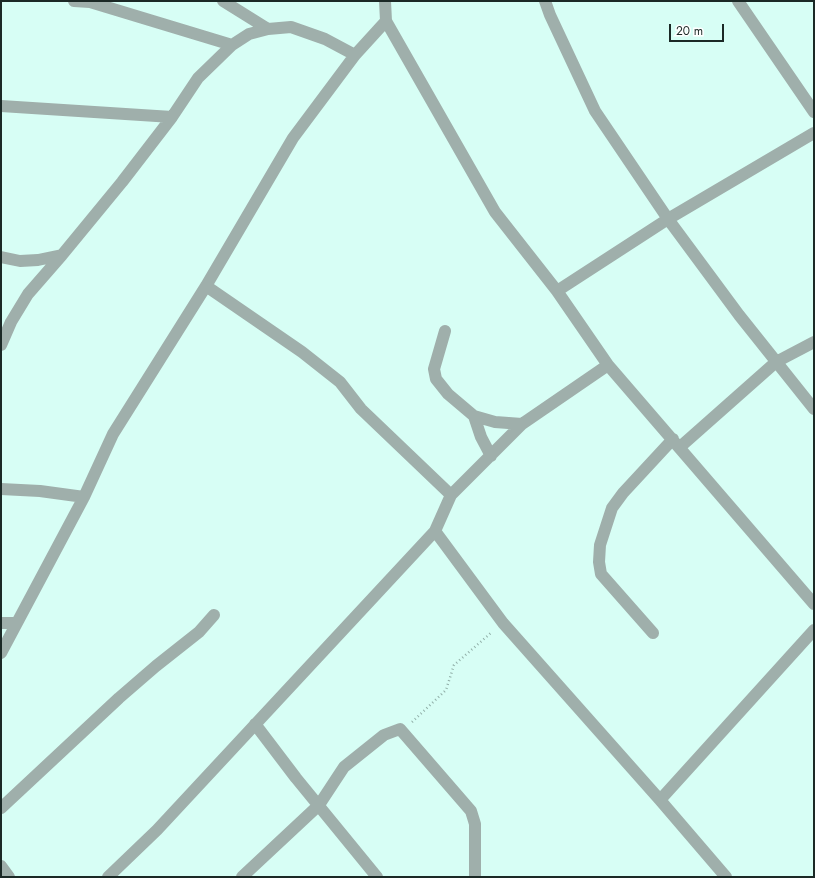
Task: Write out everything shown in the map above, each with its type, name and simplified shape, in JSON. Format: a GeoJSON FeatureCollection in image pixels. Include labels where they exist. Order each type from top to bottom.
{"type":"FeatureCollection","features":[{"type":"Feature","properties":{"kind":"street"},"geometry":{"type":"LineString","coordinates":[[74,1],[90,2],[232,45]]}},
{"type":"Feature","properties":{"kind":"street"},"geometry":{"type":"LineString","coordinates":[[223,1],[268,29]]}},
{"type":"Feature","properties":{"kind":"street"},"geometry":{"type":"LineString","coordinates":[[385,1],[386,21],[495,212],[557,291],[608,365],[677,443],[814,604]]}},
{"type":"Feature","properties":{"kind":"street"},"geometry":{"type":"LineString","coordinates":[[545,1],[550,15],[596,111],[668,219],[776,362],[814,409]]}},
{"type":"Feature","properties":{"kind":"street"},"geometry":{"type":"LineString","coordinates":[[738,1],[814,112]]}},
{"type":"Feature","properties":{"kind":"street"},"geometry":{"type":"LineString","coordinates":[[1,653],[84,497],[113,434],[206,286],[294,138],[355,55],[386,21]]}},
{"type":"Feature","properties":{"kind":"street"},"geometry":{"type":"LineString","coordinates":[[1,345],[11,322],[28,294],[122,182],[172,117],[198,78],[232,45],[248,34],[268,29],[292,27],[325,39],[355,55]]}},
{"type":"Feature","properties":{"kind":"street"},"geometry":{"type":"LineString","coordinates":[[1,106],[172,117]]}},
{"type":"Feature","properties":{"kind":"street"},"geometry":{"type":"LineString","coordinates":[[557,291],[668,219],[814,133]]}},
{"type":"Feature","properties":{"kind":"street"},"geometry":{"type":"LineString","coordinates":[[1,258],[20,261],[38,260],[62,255]]}},
{"type":"Feature","properties":{"kind":"street"},"geometry":{"type":"LineString","coordinates":[[206,286],[302,352],[340,382],[361,409],[451,495]]}},
{"type":"Feature","properties":{"kind":"street"},"geometry":{"type":"LineString","coordinates":[[445,331],[436,356],[434,369],[436,379],[448,394],[474,416],[495,422],[522,424]]}},
{"type":"Feature","properties":{"kind":"street"},"geometry":{"type":"LineString","coordinates":[[654,633],[601,574],[599,562],[600,544],[612,508],[622,493],[677,443],[776,362],[814,342]]}},
{"type":"Feature","properties":{"kind":"street"},"geometry":{"type":"LineString","coordinates":[[108,877],[156,830],[435,531],[451,495],[522,424],[608,365]]}},
{"type":"Feature","properties":{"kind":"street"},"geometry":{"type":"LineString","coordinates":[[474,416],[481,436],[491,456]]}},
{"type":"Feature","properties":{"kind":"street"},"geometry":{"type":"LineString","coordinates":[[1,489],[40,491],[84,497]]}},
{"type":"Feature","properties":{"kind":"street"},"geometry":{"type":"LineString","coordinates":[[435,531],[503,623],[660,800],[726,877]]}},
{"type":"Feature","properties":{"kind":"street"},"geometry":{"type":"LineString","coordinates":[[1,808],[125,694],[199,632],[214,615]]}},
{"type":"Feature","properties":{"kind":"street"},"geometry":{"type":"LineString","coordinates":[[1,623],[17,623]]}},
{"type":"Feature","properties":{"kind":"street"},"geometry":{"type":"LineString","coordinates":[[660,800],[814,630]]}},
{"type":"Feature","properties":{"kind":"street"},"geometry":{"type":"LineString","coordinates":[[255,724],[378,877]]}},
{"type":"Feature","properties":{"kind":"street"},"geometry":{"type":"LineString","coordinates":[[242,877],[319,805],[344,767],[384,735],[400,730],[471,811],[475,824],[475,877]]}},
{"type":"Feature","properties":{"kind":"street"},"geometry":{"type":"LineString","coordinates":[[1,866],[9,877]]}},
{"type":"Feature","properties":{"kind":"path"},"geometry":{"type":"LineString","coordinates":[[400,730],[407,727],[446,690],[454,665],[503,623]]}}]}
